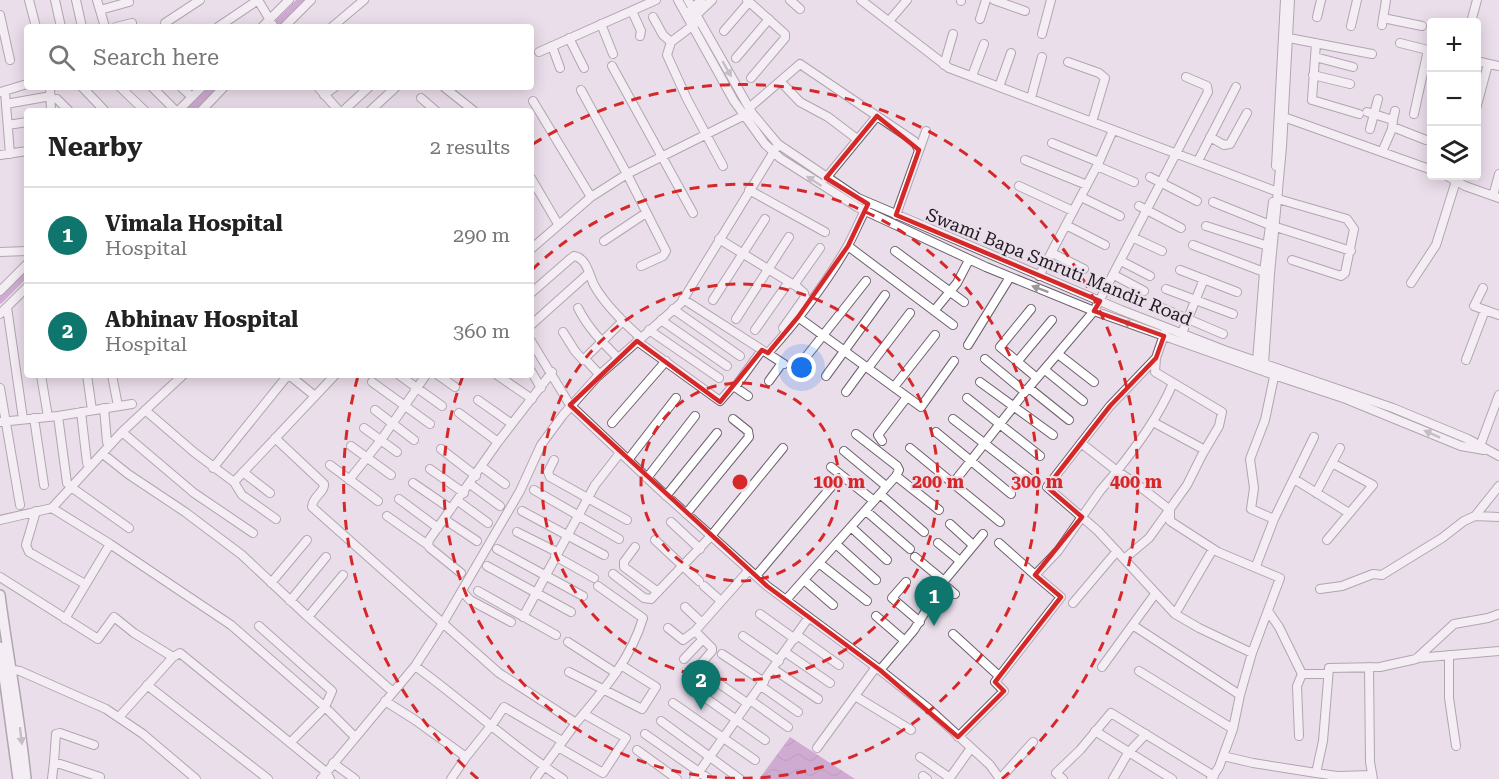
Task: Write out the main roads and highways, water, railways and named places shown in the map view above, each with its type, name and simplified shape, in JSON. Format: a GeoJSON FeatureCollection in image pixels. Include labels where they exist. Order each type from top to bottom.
{"type":"FeatureCollection","features":[{"type":"Feature","properties":{"kind":"main road"},"geometry":{"type":"LineString","coordinates":[[0,595],[18,779]]}},
{"type":"Feature","properties":{"kind":"main road"},"geometry":{"type":"LineString","coordinates":[[0,647],[20,724],[26,779]]}},
{"type":"Feature","properties":{"kind":"water"},"geometry":{"type":"Polygon","coordinates":[[[790,737],[855,779],[759,779],[790,737]]]}},
{"type":"Feature","properties":{"kind":"waterway"},"geometry":{"type":"LineString","coordinates":[[277,24],[301,0]]}},
{"type":"Feature","properties":{"kind":"waterway"},"geometry":{"type":"LineString","coordinates":[[192,108],[211,90]]}},
{"type":"Feature","properties":{"kind":"waterway"},"geometry":{"type":"LineString","coordinates":[[0,300],[24,276]]}},
{"type":"Feature","properties":{"kind":"place","name":"Vimala Hospital"},"geometry":{"type":"Point","coordinates":[934,626]}},
{"type":"Feature","properties":{"kind":"place","name":"Abhinav Hospital"},"geometry":{"type":"Point","coordinates":[701,710]}}]}
